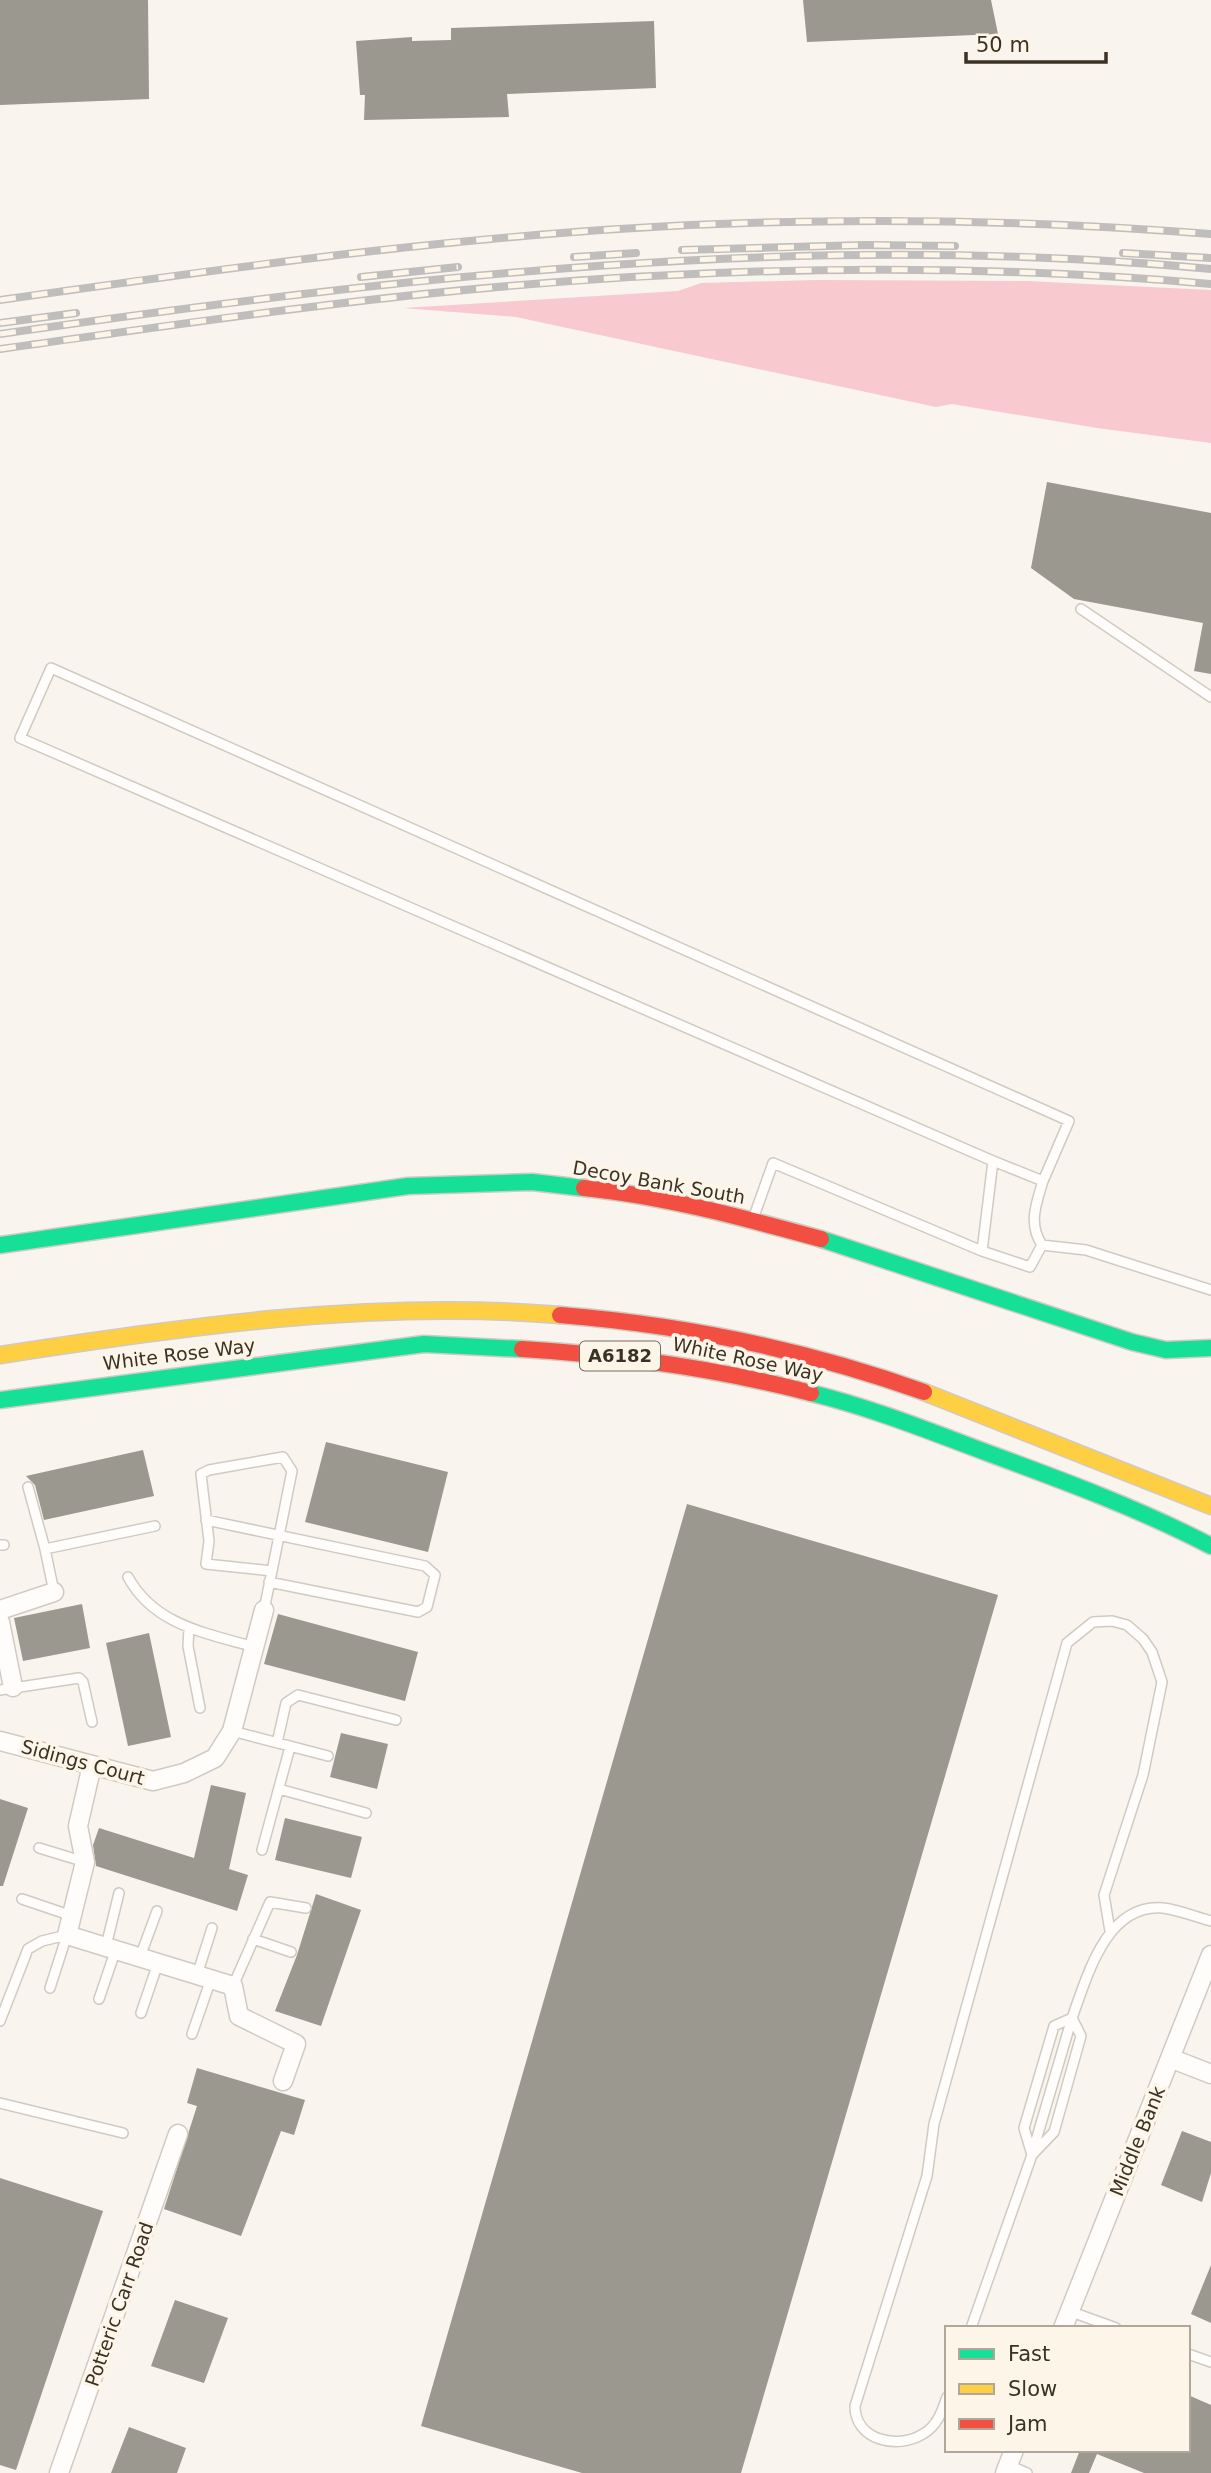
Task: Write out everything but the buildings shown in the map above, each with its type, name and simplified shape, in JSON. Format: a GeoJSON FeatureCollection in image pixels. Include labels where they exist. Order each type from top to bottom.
{"type":"FeatureCollection","features":[{"type":"Feature","properties":{"kind":"main road","name":"Decoy Bank South"},"geometry":{"type":"LineString","coordinates":[[0,1245],[408,1186],[532,1182],[616,1191],[752,1220],[842,1245],[1132,1342],[1166,1350],[1211,1348]]}},
{"type":"Feature","properties":{"kind":"main road","name":"White Rose Way"},"geometry":{"type":"LineString","coordinates":[[0,1355],[264,1320],[382,1311],[545,1313],[672,1329],[748,1343],[868,1374],[1041,1436],[1211,1506]]}},
{"type":"Feature","properties":{"kind":"main road","name":"White Rose Way"},"geometry":{"type":"LineString","coordinates":[[0,1400],[424,1344],[604,1354],[745,1376],[863,1406],[1172,1525],[1211,1546]]}},
{"type":"Feature","properties":{"kind":"street"},"geometry":{"type":"LineString","coordinates":[[0,1611],[54,1592]]}},
{"type":"Feature","properties":{"kind":"street","name":"Sidings Court"},"geometry":{"type":"LineString","coordinates":[[0,1741],[153,1781],[184,1773],[215,1758],[232,1731],[264,1610]]}},
{"type":"Feature","properties":{"kind":"street"},"geometry":{"type":"LineString","coordinates":[[0,1622],[7,1688]]}},
{"type":"Feature","properties":{"kind":"street"},"geometry":{"type":"LineString","coordinates":[[92,1765],[78,1826],[85,1862],[67,1935],[233,1986],[239,2017],[296,2044],[283,2081]]}},
{"type":"Feature","properties":{"kind":"street","name":"Middle Bank"},"geometry":{"type":"LineString","coordinates":[[1066,2319],[1211,1955]]}},
{"type":"Feature","properties":{"kind":"street"},"geometry":{"type":"LineString","coordinates":[[1170,2058],[1211,2074]]}},
{"type":"Feature","properties":{"kind":"street","name":"Potteric Carr Road"},"geometry":{"type":"LineString","coordinates":[[59,2473],[178,2134]]}},
{"type":"Feature","properties":{"kind":"lane"},"geometry":{"type":"LineString","coordinates":[[1081,609],[1211,697]]}},
{"type":"Feature","properties":{"kind":"lane"},"geometry":{"type":"LineString","coordinates":[[1044,1181],[20,738],[51,668],[1069,1121],[1035,1209],[1034,1233],[1042,1245],[1086,1250],[1211,1290]]}},
{"type":"Feature","properties":{"kind":"lane"},"geometry":{"type":"LineString","coordinates":[[1191,684],[1211,686]]}},
{"type":"Feature","properties":{"kind":"lane"},"geometry":{"type":"LineString","coordinates":[[982,1251],[993,1161]]}},
{"type":"Feature","properties":{"kind":"lane"},"geometry":{"type":"LineString","coordinates":[[752,1220],[773,1163],[982,1251],[1030,1267],[1042,1245]]}},
{"type":"Feature","properties":{"kind":"lane"},"geometry":{"type":"LineString","coordinates":[[264,1610],[269,1582],[272,1571],[292,1471],[283,1457],[209,1470],[201,1474],[209,1541],[206,1564],[272,1571]]}},
{"type":"Feature","properties":{"kind":"lane"},"geometry":{"type":"LineString","coordinates":[[28,1486],[54,1592]]}},
{"type":"Feature","properties":{"kind":"lane"},"geometry":{"type":"LineString","coordinates":[[206,1520],[425,1566],[435,1574],[427,1607],[418,1612],[269,1582]]}},
{"type":"Feature","properties":{"kind":"lane"},"geometry":{"type":"LineString","coordinates":[[45,1549],[155,1526]]}},
{"type":"Feature","properties":{"kind":"lane"},"geometry":{"type":"LineString","coordinates":[[128,1577],[134,1588],[159,1613],[189,1628],[254,1647]]}},
{"type":"Feature","properties":{"kind":"lane"},"geometry":{"type":"LineString","coordinates":[[945,2401],[934,2424],[912,2439],[883,2440],[869,2435],[855,2417],[855,2406],[927,2176],[934,2124],[1067,1643],[1093,1622],[1112,1620],[1127,1625],[1143,1639],[1152,1652],[1162,1682],[1143,1774],[1104,1895],[1110,1931]]}},
{"type":"Feature","properties":{"kind":"lane"},"geometry":{"type":"LineString","coordinates":[[189,1628],[188,1646],[200,1708]]}},
{"type":"Feature","properties":{"kind":"lane"},"geometry":{"type":"LineString","coordinates":[[7,1688],[79,1678],[83,1682],[92,1722]]}},
{"type":"Feature","properties":{"kind":"lane"},"geometry":{"type":"LineString","coordinates":[[277,1743],[286,1703],[298,1695],[396,1720]]}},
{"type":"Feature","properties":{"kind":"lane"},"geometry":{"type":"LineString","coordinates":[[232,1731],[328,1756]]}},
{"type":"Feature","properties":{"kind":"lane"},"geometry":{"type":"LineString","coordinates":[[262,1850],[290,1746]]}},
{"type":"Feature","properties":{"kind":"lane"},"geometry":{"type":"LineString","coordinates":[[279,1789],[366,1813]]}},
{"type":"Feature","properties":{"kind":"lane"},"geometry":{"type":"LineString","coordinates":[[38,1848],[85,1862]]}},
{"type":"Feature","properties":{"kind":"lane"},"geometry":{"type":"LineString","coordinates":[[99,1999],[111,1948],[119,1893]]}},
{"type":"Feature","properties":{"kind":"lane"},"geometry":{"type":"LineString","coordinates":[[22,1899],[72,1916]]}},
{"type":"Feature","properties":{"kind":"lane"},"geometry":{"type":"LineString","coordinates":[[233,1986],[270,1902],[306,1908]]}},
{"type":"Feature","properties":{"kind":"lane"},"geometry":{"type":"LineString","coordinates":[[972,2326],[1032,2155],[1072,2018],[1093,1961],[1110,1931],[1147,1909],[1164,1908],[1211,1921]]}},
{"type":"Feature","properties":{"kind":"lane"},"geometry":{"type":"LineString","coordinates":[[140,1957],[157,1910]]}},
{"type":"Feature","properties":{"kind":"lane"},"geometry":{"type":"LineString","coordinates":[[192,2034],[212,1928]]}},
{"type":"Feature","properties":{"kind":"lane"},"geometry":{"type":"LineString","coordinates":[[50,1988],[67,1935]]}},
{"type":"Feature","properties":{"kind":"lane"},"geometry":{"type":"LineString","coordinates":[[0,2021],[27,1949],[41,1941],[67,1935]]}},
{"type":"Feature","properties":{"kind":"lane"},"geometry":{"type":"LineString","coordinates":[[253,1939],[291,1952]]}},
{"type":"Feature","properties":{"kind":"lane"},"geometry":{"type":"LineString","coordinates":[[141,2013],[158,1963]]}},
{"type":"Feature","properties":{"kind":"lane"},"geometry":{"type":"LineString","coordinates":[[1032,2155],[1054,2132],[1081,2036],[1072,2018]]}},
{"type":"Feature","properties":{"kind":"lane"},"geometry":{"type":"LineString","coordinates":[[1032,2155],[1024,2127],[1054,2026],[1072,2018]]}},
{"type":"Feature","properties":{"kind":"lane"},"geometry":{"type":"LineString","coordinates":[[0,2103],[124,2133]]}},
{"type":"Feature","properties":{"kind":"lane"},"geometry":{"type":"LineString","coordinates":[[1066,2319],[1105,2326]]}},
{"type":"Feature","properties":{"kind":"lane"},"geometry":{"type":"LineString","coordinates":[[1190,2355],[1211,2362]]}},
{"type":"Feature","properties":{"kind":"lane"},"geometry":{"type":"LineString","coordinates":[[1009,2463],[1027,2473]]}},
{"type":"Feature","properties":{"kind":"shaded area"},"geometry":{"type":"Polygon","coordinates":[[[816,280],[1027,281],[1211,290],[1211,443],[1097,428],[952,404],[936,407],[516,317],[403,308],[678,291],[701,283],[816,280]]]}},
{"type":"Feature","properties":{"kind":"railway"},"geometry":{"type":"LineString","coordinates":[[0,300],[373,251],[653,227],[921,221],[1037,224],[1211,234]]}},
{"type":"Feature","properties":{"kind":"railway"},"geometry":{"type":"LineString","coordinates":[[682,250],[865,245],[955,246]]}},
{"type":"Feature","properties":{"kind":"railway"},"geometry":{"type":"LineString","coordinates":[[574,257],[636,253]]}},
{"type":"Feature","properties":{"kind":"railway"},"geometry":{"type":"LineString","coordinates":[[1123,253],[1211,258]]}},
{"type":"Feature","properties":{"kind":"railway"},"geometry":{"type":"LineString","coordinates":[[0,334],[301,294],[452,278],[756,257],[908,255],[1059,258],[1211,269]]}},
{"type":"Feature","properties":{"kind":"railway"},"geometry":{"type":"LineString","coordinates":[[361,277],[458,267]]}},
{"type":"Feature","properties":{"kind":"railway"},"geometry":{"type":"LineString","coordinates":[[0,349],[327,305],[547,283],[658,276],[768,271],[990,271],[1211,284]]}},
{"type":"Feature","properties":{"kind":"railway"},"geometry":{"type":"LineString","coordinates":[[0,323],[76,313]]}},
{"type":"Feature","properties":{"kind":"traffic: fast"},"geometry":{"type":"LineString","coordinates":[[0,1245],[408,1186],[532,1182],[584,1188]]}},
{"type":"Feature","properties":{"kind":"traffic: fast"},"geometry":{"type":"LineString","coordinates":[[821,1239],[1132,1342],[1166,1350],[1211,1348]]}},
{"type":"Feature","properties":{"kind":"traffic: fast"},"geometry":{"type":"LineString","coordinates":[[0,1400],[424,1344],[522,1349]]}},
{"type":"Feature","properties":{"kind":"traffic: fast"},"geometry":{"type":"LineString","coordinates":[[811,1393],[900,1420],[1045,1474],[1129,1508],[1211,1546]]}},
{"type":"Feature","properties":{"kind":"traffic: slow"},"geometry":{"type":"LineString","coordinates":[[0,1355],[279,1318],[419,1311],[560,1315]]}},
{"type":"Feature","properties":{"kind":"traffic: slow"},"geometry":{"type":"LineString","coordinates":[[924,1392],[1211,1506]]}},
{"type":"Feature","properties":{"kind":"traffic: jam"},"geometry":{"type":"LineString","coordinates":[[584,1188],[674,1202],[821,1239]]}},
{"type":"Feature","properties":{"kind":"traffic: jam"},"geometry":{"type":"LineString","coordinates":[[560,1315],[653,1325],[745,1342],[835,1364],[924,1392]]}},
{"type":"Feature","properties":{"kind":"traffic: jam"},"geometry":{"type":"LineString","coordinates":[[522,1349],[667,1364],[739,1376],[811,1393]]}}]}
